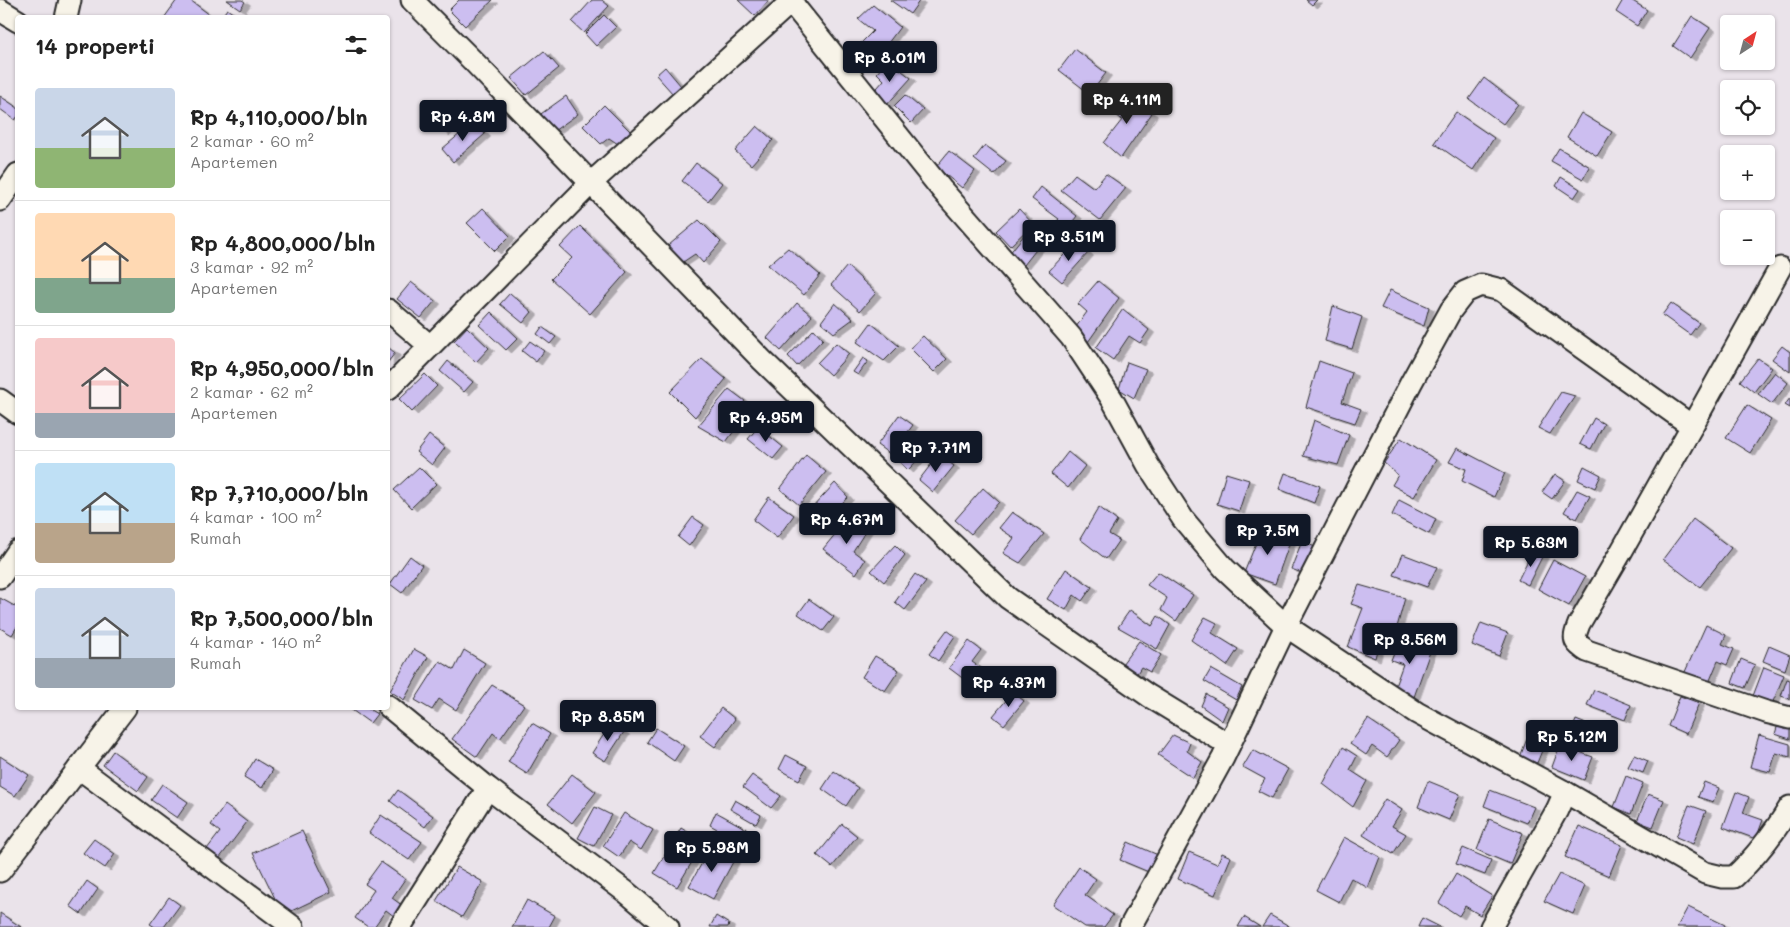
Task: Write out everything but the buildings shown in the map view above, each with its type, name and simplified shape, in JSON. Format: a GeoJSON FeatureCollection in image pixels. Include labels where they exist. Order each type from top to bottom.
{"type":"FeatureCollection","features":[{"type":"Feature","properties":{"kind":"street"},"geometry":{"type":"LineString","coordinates":[[67,15],[70,0]]}},
{"type":"Feature","properties":{"kind":"street"},"geometry":{"type":"LineString","coordinates":[[412,0],[762,360],[1008,598],[1149,696],[1229,745]]}},
{"type":"Feature","properties":{"kind":"street"},"geometry":{"type":"LineString","coordinates":[[390,387],[591,183],[792,1],[942,190],[1071,337],[1112,399],[1148,466],[1183,519],[1225,569],[1286,626],[1416,713],[1565,792],[1706,873],[1722,877],[1734,877],[1774,834],[1790,807]]}},
{"type":"Feature","properties":{"kind":"street"},"geometry":{"type":"LineString","coordinates":[[0,10],[15,19]]}},
{"type":"Feature","properties":{"kind":"street"},"geometry":{"type":"LineString","coordinates":[[0,200],[15,178]]}},
{"type":"Feature","properties":{"kind":"street"},"geometry":{"type":"LineString","coordinates":[[1780,268],[1621,552],[1578,624],[1574,636],[1576,643],[1587,651],[1766,712],[1790,718]]}},
{"type":"Feature","properties":{"kind":"street"},"geometry":{"type":"LineString","coordinates":[[1130,927],[1229,745],[1286,626],[1411,382],[1451,310],[1465,292],[1481,285],[1501,290],[1692,426]]}},
{"type":"Feature","properties":{"kind":"street"},"geometry":{"type":"LineString","coordinates":[[390,312],[430,346]]}},
{"type":"Feature","properties":{"kind":"street"},"geometry":{"type":"LineString","coordinates":[[0,400],[15,412]]}},
{"type":"Feature","properties":{"kind":"street"},"geometry":{"type":"LineString","coordinates":[[0,577],[15,555]]}},
{"type":"Feature","properties":{"kind":"street"},"geometry":{"type":"LineString","coordinates":[[390,708],[488,788],[626,892],[668,927]]}},
{"type":"Feature","properties":{"kind":"street"},"geometry":{"type":"LineString","coordinates":[[0,871],[123,710]]}},
{"type":"Feature","properties":{"kind":"street"},"geometry":{"type":"LineString","coordinates":[[79,768],[293,927]]}},
{"type":"Feature","properties":{"kind":"street"},"geometry":{"type":"LineString","coordinates":[[400,927],[488,788]]}},
{"type":"Feature","properties":{"kind":"street"},"geometry":{"type":"LineString","coordinates":[[1491,927],[1557,810],[1565,792]]}}]}
